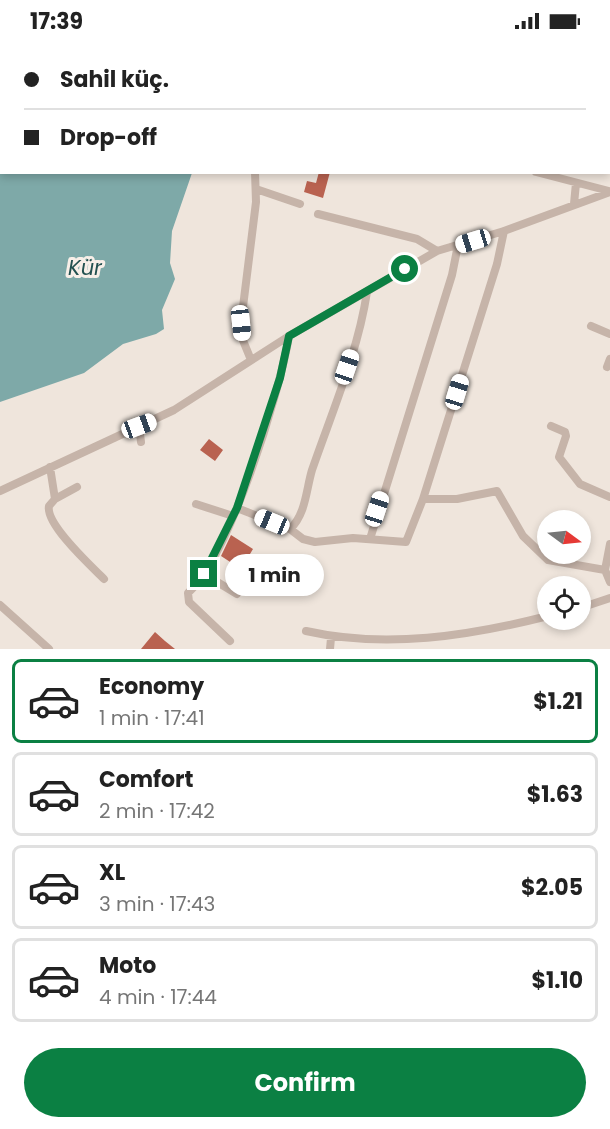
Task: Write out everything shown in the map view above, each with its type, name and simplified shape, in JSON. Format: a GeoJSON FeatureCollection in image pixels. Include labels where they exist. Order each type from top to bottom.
{"type":"FeatureCollection","features":[{"type":"Feature","properties":{"kind":"street"},"geometry":{"type":"LineString","coordinates":[[250,360],[242,338],[241,323],[256,189],[255,174]]}},
{"type":"Feature","properties":{"kind":"street"},"geometry":{"type":"LineString","coordinates":[[543,174],[610,191]]}},
{"type":"Feature","properties":{"kind":"street"},"geometry":{"type":"LineString","coordinates":[[574,204],[576,183]]}},
{"type":"Feature","properties":{"kind":"street"},"geometry":{"type":"LineString","coordinates":[[256,189],[300,204]]}},
{"type":"Feature","properties":{"kind":"street"},"geometry":{"type":"LineString","coordinates":[[0,491],[183,405],[289,336],[437,251],[504,231],[610,191]]}},
{"type":"Feature","properties":{"kind":"street"},"geometry":{"type":"LineString","coordinates":[[318,214],[417,239],[437,251]]}},
{"type":"Feature","properties":{"kind":"street"},"geometry":{"type":"LineString","coordinates":[[196,504],[235,512],[290,529],[303,539],[315,542],[370,539],[406,542],[423,499],[496,264],[504,231]]}},
{"type":"Feature","properties":{"kind":"street"},"geometry":{"type":"LineString","coordinates":[[370,539],[452,275],[458,245]]}},
{"type":"Feature","properties":{"kind":"street"},"geometry":{"type":"LineString","coordinates":[[290,529],[301,514],[311,475],[362,323],[367,292]]}},
{"type":"Feature","properties":{"kind":"street"},"geometry":{"type":"LineString","coordinates":[[591,326],[610,334]]}},
{"type":"Feature","properties":{"kind":"street"},"geometry":{"type":"LineString","coordinates":[[230,641],[189,602],[188,593],[204,574],[235,512],[280,378],[289,336]]}},
{"type":"Feature","properties":{"kind":"street"},"geometry":{"type":"LineString","coordinates":[[607,367],[610,359]]}},
{"type":"Feature","properties":{"kind":"street"},"geometry":{"type":"LineString","coordinates":[[139,426],[141,442]]}},
{"type":"Feature","properties":{"kind":"street"},"geometry":{"type":"LineString","coordinates":[[551,426],[565,432],[559,457],[573,478],[610,497]]}},
{"type":"Feature","properties":{"kind":"street"},"geometry":{"type":"LineString","coordinates":[[50,466],[55,500]]}},
{"type":"Feature","properties":{"kind":"street"},"geometry":{"type":"LineString","coordinates":[[77,487],[55,500],[49,506],[49,515],[79,555],[104,579]]}},
{"type":"Feature","properties":{"kind":"street"},"geometry":{"type":"LineString","coordinates":[[423,499],[457,499],[497,491],[524,536],[548,560],[605,570]]}},
{"type":"Feature","properties":{"kind":"street"},"geometry":{"type":"LineString","coordinates":[[610,544],[605,570],[610,582]]}},
{"type":"Feature","properties":{"kind":"street"},"geometry":{"type":"LineString","coordinates":[[204,574],[237,594]]}},
{"type":"Feature","properties":{"kind":"street"},"geometry":{"type":"LineString","coordinates":[[591,604],[610,598]]}},
{"type":"Feature","properties":{"kind":"street"},"geometry":{"type":"LineString","coordinates":[[0,605],[49,649]]}},
{"type":"Feature","properties":{"kind":"street"},"geometry":{"type":"LineString","coordinates":[[306,631],[331,638],[429,642],[537,618]]}},
{"type":"Feature","properties":{"kind":"street"},"geometry":{"type":"LineString","coordinates":[[330,649],[331,638]]}},
{"type":"Feature","properties":{"kind":"water","name":"Kür"},"geometry":{"type":"Polygon","coordinates":[[[0,174],[192,174],[172,231],[170,263],[175,279],[162,310],[164,329],[156,334],[123,344],[84,373],[0,402],[0,174]]]}},
{"type":"Feature","properties":{"kind":"building"},"geometry":{"type":"Polygon","coordinates":[[[318,174],[329,174],[323,198],[304,192],[307,181],[316,183],[318,174]]]}},
{"type":"Feature","properties":{"kind":"building"},"geometry":{"type":"Polygon","coordinates":[[[209,439],[223,450],[215,461],[200,450],[209,439]]]}},
{"type":"Feature","properties":{"kind":"building"},"geometry":{"type":"Polygon","coordinates":[[[231,535],[253,549],[241,569],[221,556],[231,535]]]}},
{"type":"Feature","properties":{"kind":"building"},"geometry":{"type":"Polygon","coordinates":[[[155,632],[165,641],[175,649],[141,649],[155,632]]]}},
{"type":"Feature","properties":{"kind":"route"},"geometry":{"type":"LineString","coordinates":[[204,574],[237,508],[285,362],[289,336],[405,269]]}}]}
